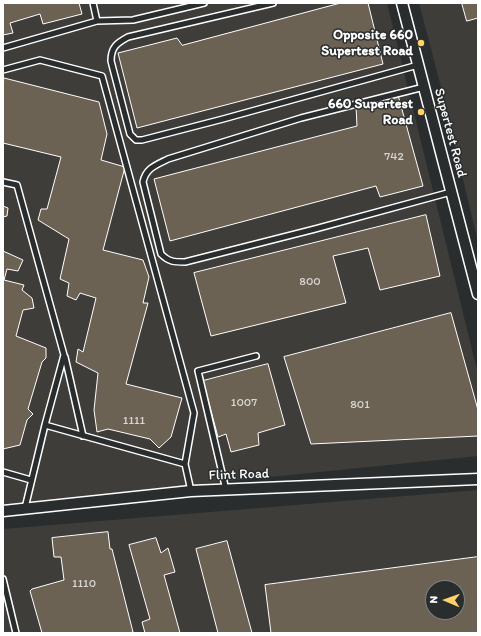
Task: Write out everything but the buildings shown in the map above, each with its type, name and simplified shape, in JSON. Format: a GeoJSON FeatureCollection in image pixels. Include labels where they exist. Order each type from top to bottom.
{"type":"FeatureCollection","features":[{"type":"Feature","properties":{"kind":"street","name":"Supertest Road"},"geometry":{"type":"LineString","coordinates":[[402,3],[478,294]]}},
{"type":"Feature","properties":{"kind":"street","name":"Flint Road"},"geometry":{"type":"LineString","coordinates":[[3,511],[191,491],[478,479]]}},
{"type":"Feature","properties":{"kind":"lane"},"geometry":{"type":"LineString","coordinates":[[93,3],[97,21]]}},
{"type":"Feature","properties":{"kind":"lane"},"geometry":{"type":"LineString","coordinates":[[3,48],[97,21],[133,20],[204,3]]}},
{"type":"Feature","properties":{"kind":"lane"},"geometry":{"type":"LineString","coordinates":[[273,3],[128,37],[113,47],[111,61],[130,134],[136,140],[142,140],[418,65]]}},
{"type":"Feature","properties":{"kind":"lane"},"geometry":{"type":"LineString","coordinates":[[3,70],[40,60],[102,76],[194,414],[185,464],[191,491]]}},
{"type":"Feature","properties":{"kind":"lane"},"geometry":{"type":"LineString","coordinates":[[424,87],[301,118],[168,159],[152,167],[144,175],[143,182],[161,254],[167,260],[185,262],[451,192]]}},
{"type":"Feature","properties":{"kind":"lane"},"geometry":{"type":"LineString","coordinates":[[3,182],[17,185],[64,355],[83,436]]}},
{"type":"Feature","properties":{"kind":"lane"},"geometry":{"type":"LineString","coordinates":[[25,508],[64,355]]}},
{"type":"Feature","properties":{"kind":"lane"},"geometry":{"type":"LineString","coordinates":[[226,490],[198,371],[256,356]]}},
{"type":"Feature","properties":{"kind":"lane"},"geometry":{"type":"LineString","coordinates":[[45,425],[185,464]]}},
{"type":"Feature","properties":{"kind":"lane"},"geometry":{"type":"LineString","coordinates":[[3,472],[31,480]]}},
{"type":"Feature","properties":{"kind":"lane"},"geometry":{"type":"LineString","coordinates":[[3,578],[16,633]]}},
{"type":"Feature","properties":{"kind":"shaded area"},"geometry":{"type":"Polygon","coordinates":[[[3,3],[387,3],[478,374],[478,456],[3,504],[3,3]]]}},
{"type":"Feature","properties":{"kind":"shaded area"},"geometry":{"type":"Polygon","coordinates":[[[419,3],[478,3],[478,242],[440,83],[419,3]]]}},
{"type":"Feature","properties":{"kind":"shaded area"},"geometry":{"type":"Polygon","coordinates":[[[478,490],[478,633],[3,633],[3,529],[478,490]]]}},
{"type":"Feature","properties":{"kind":"place","name":"Opposite 660 Supertest Road"},"geometry":{"type":"Point","coordinates":[421,43]}},
{"type":"Feature","properties":{"kind":"place","name":"660 Supertest Road"},"geometry":{"type":"Point","coordinates":[421,112]}}]}
